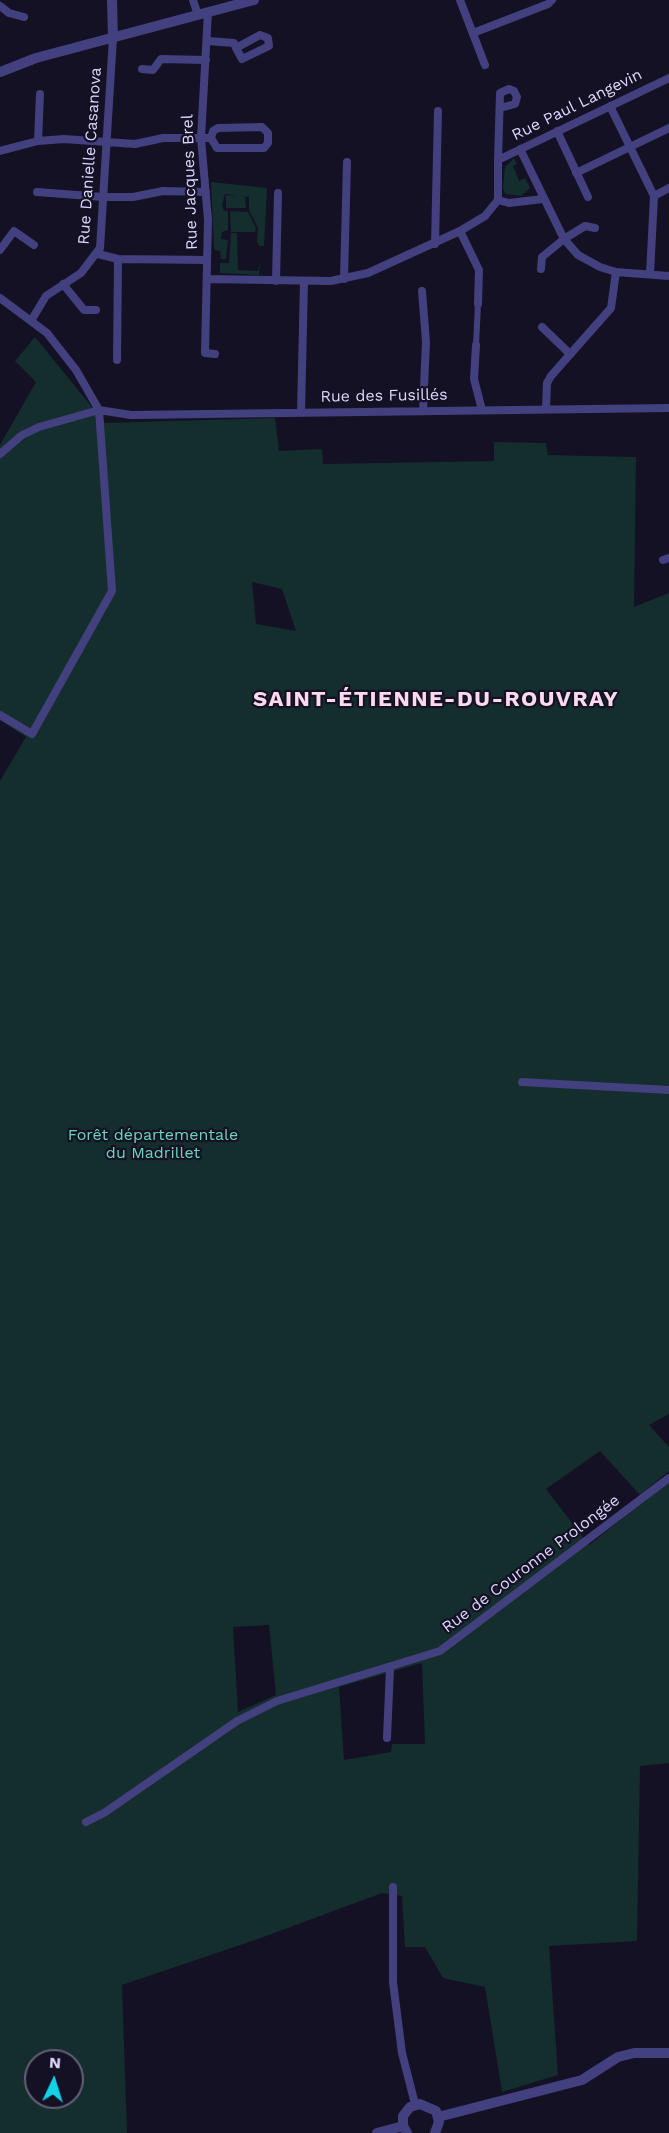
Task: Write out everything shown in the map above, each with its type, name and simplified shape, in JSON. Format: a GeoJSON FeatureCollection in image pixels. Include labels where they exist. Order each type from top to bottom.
{"type":"FeatureCollection","features":[{"type":"Feature","properties":{"kind":"street","name":"Rue Danielle Casanova"},"geometry":{"type":"LineString","coordinates":[[31,321],[46,296],[81,273],[98,254],[113,38],[112,0]]}},
{"type":"Feature","properties":{"kind":"street","name":"Rue Jacques Brel"},"geometry":{"type":"LineString","coordinates":[[193,0],[203,14],[208,41],[201,138],[206,192],[205,353],[215,354]]}},
{"type":"Feature","properties":{"kind":"street"},"geometry":{"type":"LineString","coordinates":[[0,72],[27,61],[253,0]]}},
{"type":"Feature","properties":{"kind":"street"},"geometry":{"type":"LineString","coordinates":[[460,0],[485,65]]}},
{"type":"Feature","properties":{"kind":"street"},"geometry":{"type":"LineString","coordinates":[[473,33],[552,0]]}},
{"type":"Feature","properties":{"kind":"street"},"geometry":{"type":"LineString","coordinates":[[0,6],[9,13],[24,17]]}},
{"type":"Feature","properties":{"kind":"street"},"geometry":{"type":"LineString","coordinates":[[208,41],[234,43],[236,48]]}},
{"type":"Feature","properties":{"kind":"street"},"geometry":{"type":"LineString","coordinates":[[142,69],[153,70],[161,59],[206,60]]}},
{"type":"Feature","properties":{"kind":"street","name":"Rue Paul Langevin"},"geometry":{"type":"LineString","coordinates":[[498,159],[669,78]]}},
{"type":"Feature","properties":{"kind":"street"},"geometry":{"type":"LineString","coordinates":[[38,141],[40,94]]}},
{"type":"Feature","properties":{"kind":"street"},"geometry":{"type":"LineString","coordinates":[[610,106],[654,196],[650,274]]}},
{"type":"Feature","properties":{"kind":"street"},"geometry":{"type":"LineString","coordinates":[[207,279],[304,281],[344,279],[368,273],[460,231],[485,216],[498,200],[500,108]]}},
{"type":"Feature","properties":{"kind":"street"},"geometry":{"type":"LineString","coordinates":[[435,244],[438,111]]}},
{"type":"Feature","properties":{"kind":"street"},"geometry":{"type":"LineString","coordinates":[[262,127],[268,134],[268,143],[264,148],[217,148],[211,138],[213,131],[218,128],[262,127]]}},
{"type":"Feature","properties":{"kind":"street"},"geometry":{"type":"LineString","coordinates":[[576,173],[669,128]]}},
{"type":"Feature","properties":{"kind":"street"},"geometry":{"type":"LineString","coordinates":[[557,131],[588,197]]}},
{"type":"Feature","properties":{"kind":"street"},"geometry":{"type":"LineString","coordinates":[[0,151],[38,141],[135,144],[163,138],[211,138]]}},
{"type":"Feature","properties":{"kind":"street"},"geometry":{"type":"LineString","coordinates":[[520,149],[564,239],[578,255],[600,267],[616,272],[669,276]]}},
{"type":"Feature","properties":{"kind":"street"},"geometry":{"type":"LineString","coordinates":[[344,279],[347,162]]}},
{"type":"Feature","properties":{"kind":"street"},"geometry":{"type":"LineString","coordinates":[[654,196],[669,188]]}},
{"type":"Feature","properties":{"kind":"street"},"geometry":{"type":"LineString","coordinates":[[37,192],[133,197],[163,191],[206,192]]}},
{"type":"Feature","properties":{"kind":"street"},"geometry":{"type":"LineString","coordinates":[[276,281],[278,193]]}},
{"type":"Feature","properties":{"kind":"street"},"geometry":{"type":"LineString","coordinates":[[498,200],[509,203],[543,199]]}},
{"type":"Feature","properties":{"kind":"street"},"geometry":{"type":"LineString","coordinates":[[541,269],[542,257],[564,239],[585,226],[595,228]]}},
{"type":"Feature","properties":{"kind":"street"},"geometry":{"type":"LineString","coordinates":[[0,250],[14,231],[34,245]]}},
{"type":"Feature","properties":{"kind":"street"},"geometry":{"type":"LineString","coordinates":[[460,231],[479,270],[474,379],[482,410]]}},
{"type":"Feature","properties":{"kind":"street"},"geometry":{"type":"LineString","coordinates":[[98,254],[118,259],[207,260]]}},
{"type":"Feature","properties":{"kind":"street"},"geometry":{"type":"LineString","coordinates":[[117,360],[118,259]]}},
{"type":"Feature","properties":{"kind":"street"},"geometry":{"type":"LineString","coordinates":[[546,409],[547,383],[611,308],[616,272]]}},
{"type":"Feature","properties":{"kind":"street"},"geometry":{"type":"LineString","coordinates":[[301,412],[304,281]]}},
{"type":"Feature","properties":{"kind":"street"},"geometry":{"type":"LineString","coordinates":[[63,284],[84,310],[96,310]]}},
{"type":"Feature","properties":{"kind":"street"},"geometry":{"type":"LineString","coordinates":[[422,291],[426,342],[423,411]]}},
{"type":"Feature","properties":{"kind":"street"},"geometry":{"type":"LineString","coordinates":[[0,298],[47,333],[66,357],[99,410],[112,591],[32,734],[0,716]]}},
{"type":"Feature","properties":{"kind":"street"},"geometry":{"type":"LineString","coordinates":[[542,327],[570,354]]}},
{"type":"Feature","properties":{"kind":"street","name":"Rue des Fusillés"},"geometry":{"type":"LineString","coordinates":[[99,410],[131,415],[669,408]]}},
{"type":"Feature","properties":{"kind":"street"},"geometry":{"type":"LineString","coordinates":[[0,454],[22,435],[39,427],[99,410]]}},
{"type":"Feature","properties":{"kind":"street"},"geometry":{"type":"LineString","coordinates":[[522,1082],[669,1090]]}},
{"type":"Feature","properties":{"kind":"street","name":"Rue de Couronne Prolongée"},"geometry":{"type":"LineString","coordinates":[[86,1822],[104,1813],[237,1721],[277,1701],[440,1651],[669,1478]]}},
{"type":"Feature","properties":{"kind":"street"},"geometry":{"type":"LineString","coordinates":[[387,1738],[390,1668]]}},
{"type":"Feature","properties":{"kind":"street"},"geometry":{"type":"LineString","coordinates":[[393,1887],[394,2000],[402,2053],[415,2104]]}},
{"type":"Feature","properties":{"kind":"street"},"geometry":{"type":"LineString","coordinates":[[438,2117],[582,2080],[618,2057],[634,2053],[669,2053]]}},
{"type":"Feature","properties":{"kind":"street"},"geometry":{"type":"LineString","coordinates":[[377,2133],[405,2130],[406,2111],[415,2104],[426,2104],[438,2117]]}},
{"type":"Feature","properties":{"kind":"street"},"geometry":{"type":"LineString","coordinates":[[435,2133],[438,2117]]}},
{"type":"Feature","properties":{"kind":"green space"},"geometry":{"type":"Polygon","coordinates":[[[514,158],[517,164],[513,166],[519,181],[525,178],[530,188],[521,196],[505,194],[503,188],[505,167],[514,158]]]}},
{"type":"Feature","properties":{"kind":"green space"},"geometry":{"type":"Polygon","coordinates":[[[211,182],[267,188],[264,246],[259,246],[257,241],[258,228],[249,210],[249,197],[225,194],[222,205],[224,211],[228,211],[228,230],[222,232],[221,239],[228,240],[226,259],[221,259],[220,251],[214,250],[211,182]]]}},
{"type":"Feature","properties":{"kind":"green space"},"geometry":{"type":"Polygon","coordinates":[[[226,195],[245,196],[246,208],[226,208],[226,195]]]}},
{"type":"Feature","properties":{"kind":"green space"},"geometry":{"type":"Polygon","coordinates":[[[230,211],[248,212],[256,228],[255,232],[231,232],[230,211]]]}},
{"type":"Feature","properties":{"kind":"green space"},"geometry":{"type":"Polygon","coordinates":[[[231,233],[237,233],[238,270],[258,271],[260,262],[259,275],[220,273],[220,263],[229,263],[231,233]]]}},
{"type":"Feature","properties":{"kind":"green space","name":"Forêt départementale du Madrillet"},"geometry":{"type":"Polygon","coordinates":[[[35,337],[105,423],[275,418],[279,451],[322,449],[323,464],[494,461],[494,442],[546,443],[548,455],[636,457],[634,607],[669,593],[669,1414],[649,1425],[669,1447],[669,1471],[640,1495],[600,1451],[546,1489],[589,1545],[669,1482],[669,1763],[640,1766],[637,1941],[549,1946],[558,2075],[502,2092],[485,1987],[443,1978],[425,1947],[405,1947],[402,1896],[382,1893],[258,1939],[122,1985],[127,2133],[0,2133],[0,781],[26,737],[0,720],[0,445],[36,382],[15,361],[35,337]],[[252,582],[256,624],[296,631],[282,589],[252,582]],[[269,1625],[233,1627],[238,1712],[276,1695],[269,1625]],[[422,1663],[339,1687],[344,1760],[391,1752],[392,1744],[425,1744],[422,1663]]]}},
{"type":"Feature","properties":{"kind":"district","name":"SAINT-ÉTIENNE-DU-ROUVRAY"},"geometry":{"type":"Point","coordinates":[436,700]}}]}
